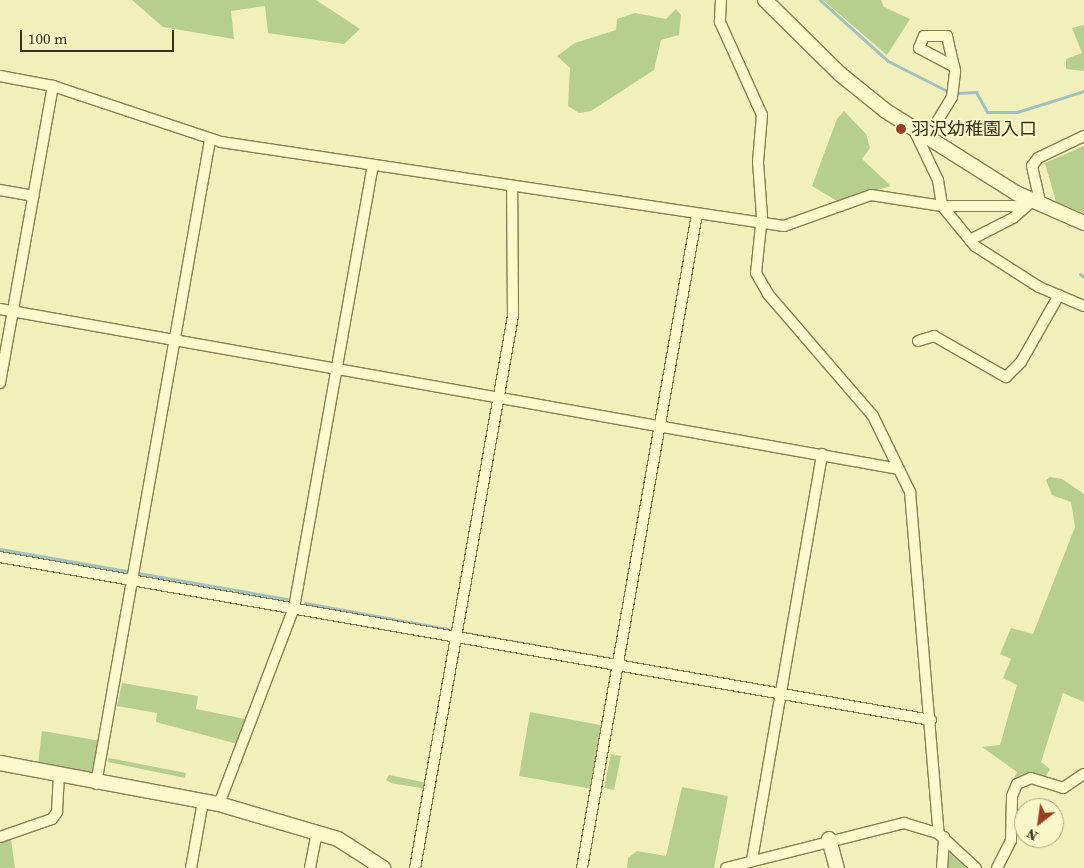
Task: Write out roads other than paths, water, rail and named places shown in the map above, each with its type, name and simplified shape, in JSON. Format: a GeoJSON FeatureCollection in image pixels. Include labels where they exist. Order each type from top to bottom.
{"type":"FeatureCollection","features":[{"type":"Feature","properties":{"kind":"street"},"geometry":{"type":"LineString","coordinates":[[721,0],[720,22],[762,115],[758,162],[761,223],[755,259],[760,283],[854,389],[873,416],[899,469],[916,520],[942,868]]}},
{"type":"Feature","properties":{"kind":"street"},"geometry":{"type":"LineString","coordinates":[[765,0],[864,95],[914,130],[1033,205],[1084,222]]}},
{"type":"Feature","properties":{"kind":"street"},"geometry":{"type":"LineString","coordinates":[[927,138],[952,97],[954,67]]}},
{"type":"Feature","properties":{"kind":"street"},"geometry":{"type":"LineString","coordinates":[[0,76],[53,86],[210,140],[512,187],[784,226],[871,195],[942,206],[1033,205]]}},
{"type":"Feature","properties":{"kind":"street"},"geometry":{"type":"LineString","coordinates":[[0,384],[53,86]]}},
{"type":"Feature","properties":{"kind":"street"},"geometry":{"type":"LineString","coordinates":[[914,130],[938,180],[942,206],[970,240],[1024,278],[1084,306]]}},
{"type":"Feature","properties":{"kind":"street"},"geometry":{"type":"LineString","coordinates":[[1033,205],[1032,166],[1038,158],[1084,136]]}},
{"type":"Feature","properties":{"kind":"street"},"geometry":{"type":"LineString","coordinates":[[96,784],[210,140]]}},
{"type":"Feature","properties":{"kind":"street"},"geometry":{"type":"LineString","coordinates":[[219,804],[294,608],[373,165]]}},
{"type":"Feature","properties":{"kind":"street"},"geometry":{"type":"LineString","coordinates":[[415,868],[513,316],[512,187]]}},
{"type":"Feature","properties":{"kind":"street"},"geometry":{"type":"LineString","coordinates":[[0,190],[33,196]]}},
{"type":"Feature","properties":{"kind":"street"},"geometry":{"type":"LineString","coordinates":[[970,240],[1033,205]]}},
{"type":"Feature","properties":{"kind":"street"},"geometry":{"type":"LineString","coordinates":[[582,868],[697,214]]}},
{"type":"Feature","properties":{"kind":"street"},"geometry":{"type":"LineString","coordinates":[[918,341],[934,336],[1006,377],[1021,362],[1059,295]]}},
{"type":"Feature","properties":{"kind":"street"},"geometry":{"type":"LineString","coordinates":[[0,309],[899,469]]}},
{"type":"Feature","properties":{"kind":"street"},"geometry":{"type":"LineString","coordinates":[[752,860],[822,454]]}},
{"type":"Feature","properties":{"kind":"street"},"geometry":{"type":"LineString","coordinates":[[0,557],[133,579],[618,667],[931,720]]}},
{"type":"Feature","properties":{"kind":"street"},"geometry":{"type":"LineString","coordinates":[[0,763],[96,784],[219,804],[317,832],[352,845],[383,868]]}},
{"type":"Feature","properties":{"kind":"street"},"geometry":{"type":"LineString","coordinates":[[997,868],[1011,841],[1012,796],[1017,784],[1031,778],[1063,788],[1084,774]]}},
{"type":"Feature","properties":{"kind":"street"},"geometry":{"type":"LineString","coordinates":[[0,837],[52,819],[58,812],[59,777]]}},
{"type":"Feature","properties":{"kind":"street"},"geometry":{"type":"LineString","coordinates":[[191,868],[203,801]]}},
{"type":"Feature","properties":{"kind":"street"},"geometry":{"type":"LineString","coordinates":[[726,868],[829,840],[904,823],[941,835],[976,868]]}},
{"type":"Feature","properties":{"kind":"street"},"geometry":{"type":"LineString","coordinates":[[310,868],[317,832]]}},
{"type":"Feature","properties":{"kind":"street"},"geometry":{"type":"LineString","coordinates":[[829,840],[837,868]]}},
{"type":"Feature","properties":{"kind":"waterway"},"geometry":{"type":"LineString","coordinates":[[820,0],[888,61],[949,92]]}},
{"type":"Feature","properties":{"kind":"waterway"},"geometry":{"type":"LineString","coordinates":[[957,93],[976,92],[987,112],[1017,112],[1084,91]]}},
{"type":"Feature","properties":{"kind":"waterway"},"geometry":{"type":"LineString","coordinates":[[1080,274],[1084,277]]}},
{"type":"Feature","properties":{"kind":"waterway"},"geometry":{"type":"LineString","coordinates":[[0,549],[287,599]]}},
{"type":"Feature","properties":{"kind":"waterway"},"geometry":{"type":"LineString","coordinates":[[305,603],[448,629]]}},
{"type":"Feature","properties":{"kind":"waterway"},"geometry":{"type":"LineString","coordinates":[[466,633],[613,659]]}},
{"type":"Feature","properties":{"kind":"place","name":"羽沢幼稚園入口"},"geometry":{"type":"Point","coordinates":[901,129]}}]}
